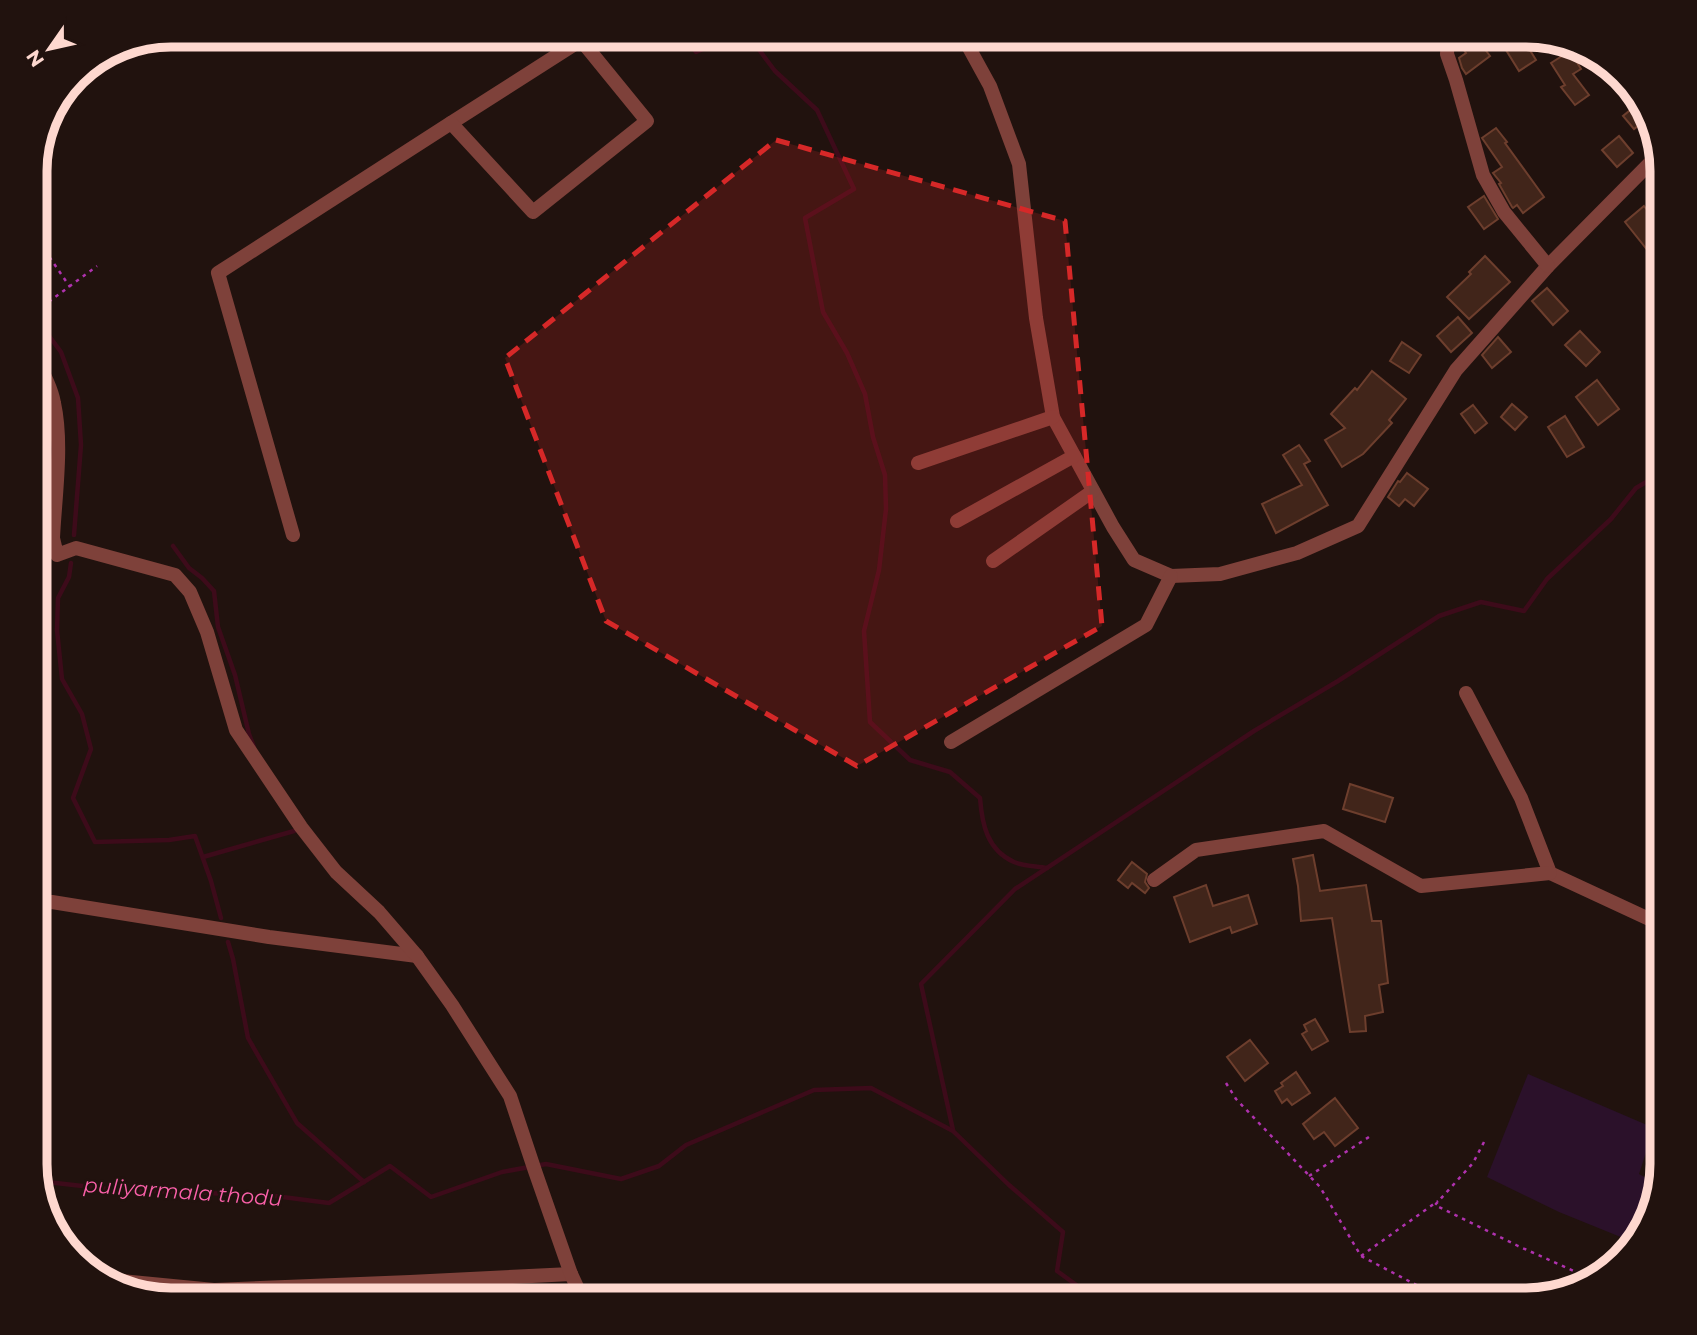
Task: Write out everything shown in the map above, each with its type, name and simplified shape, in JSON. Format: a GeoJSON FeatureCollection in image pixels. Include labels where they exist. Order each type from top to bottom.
{"type":"FeatureCollection","features":[{"type":"Feature","properties":{"kind":"street"},"geometry":{"type":"LineString","coordinates":[[293,535],[218,273],[570,47]]}},
{"type":"Feature","properties":{"kind":"street"},"geometry":{"type":"LineString","coordinates":[[451,123],[533,212],[648,121],[591,47]]}},
{"type":"Feature","properties":{"kind":"street"},"geometry":{"type":"LineString","coordinates":[[969,47],[990,86],[1019,164],[1037,318],[1053,417],[1134,560],[1171,576],[1220,574],[1297,553],[1358,526],[1456,370],[1548,266],[1650,164]]}},
{"type":"Feature","properties":{"kind":"street"},"geometry":{"type":"LineString","coordinates":[[1447,47],[1447,54],[1483,175],[1504,212],[1548,266]]}},
{"type":"Feature","properties":{"kind":"street"},"geometry":{"type":"LineString","coordinates":[[48,384],[59,432],[53,538],[57,555],[76,548],[174,575],[190,592],[207,632],[236,730],[301,827],[336,872],[379,912],[417,956],[510,1096],[577,1288]]}},
{"type":"Feature","properties":{"kind":"street"},"geometry":{"type":"LineString","coordinates":[[918,463],[1053,417]]}},
{"type":"Feature","properties":{"kind":"street"},"geometry":{"type":"LineString","coordinates":[[957,521],[1074,456]]}},
{"type":"Feature","properties":{"kind":"street"},"geometry":{"type":"LineString","coordinates":[[993,561],[1093,491]]}},
{"type":"Feature","properties":{"kind":"street"},"geometry":{"type":"LineString","coordinates":[[951,742],[1146,625],[1171,576]]}},
{"type":"Feature","properties":{"kind":"street"},"geometry":{"type":"LineString","coordinates":[[1466,693],[1521,798],[1550,873]]}},
{"type":"Feature","properties":{"kind":"street"},"geometry":{"type":"LineString","coordinates":[[1154,880],[1196,850],[1324,831],[1421,887],[1550,873],[1650,919]]}},
{"type":"Feature","properties":{"kind":"street"},"geometry":{"type":"LineString","coordinates":[[48,902],[269,937],[417,956]]}},
{"type":"Feature","properties":{"kind":"street"},"geometry":{"type":"LineString","coordinates":[[263,1288],[571,1274]]}},
{"type":"Feature","properties":{"kind":"street"},"geometry":{"type":"LineString","coordinates":[[135,1282],[193,1288]]}},
{"type":"Feature","properties":{"kind":"path"},"geometry":{"type":"LineString","coordinates":[[48,255],[70,287]]}},
{"type":"Feature","properties":{"kind":"path"},"geometry":{"type":"LineString","coordinates":[[48,303],[97,266]]}},
{"type":"Feature","properties":{"kind":"path"},"geometry":{"type":"LineString","coordinates":[[1226,1083],[1236,1099],[1320,1187],[1361,1256],[1422,1288]]}},
{"type":"Feature","properties":{"kind":"path"},"geometry":{"type":"LineString","coordinates":[[1309,1176],[1372,1135]]}},
{"type":"Feature","properties":{"kind":"path"},"geometry":{"type":"LineString","coordinates":[[1484,1142],[1473,1163],[1435,1205],[1581,1274]]}},
{"type":"Feature","properties":{"kind":"path"},"geometry":{"type":"LineString","coordinates":[[1361,1256],[1443,1197]]}},
{"type":"Feature","properties":{"kind":"highlighted area"},"geometry":{"type":"Polygon","coordinates":[[[776,140],[1065,221],[1102,626],[857,766],[606,621],[505,358],[776,140]]]}},
{"type":"Feature","properties":{"kind":"shaded area"},"geometry":{"type":"Polygon","coordinates":[[[1528,1074],[1650,1126],[1650,1140],[1639,1174],[1649,1180],[1646,1196],[1624,1238],[1559,1212],[1487,1177],[1528,1074]]]}},
{"type":"Feature","properties":{"kind":"building"},"geometry":{"type":"Polygon","coordinates":[[[1462,47],[1483,47],[1490,56],[1466,74],[1459,58],[1466,53],[1462,47]]]}},
{"type":"Feature","properties":{"kind":"building"},"geometry":{"type":"Polygon","coordinates":[[[1511,47],[1528,47],[1536,60],[1519,71],[1506,50],[1511,47]]]}},
{"type":"Feature","properties":{"kind":"building"},"geometry":{"type":"Polygon","coordinates":[[[1565,54],[1574,57],[1581,69],[1573,74],[1589,95],[1575,105],[1561,87],[1565,85],[1551,63],[1565,54]]]}},
{"type":"Feature","properties":{"kind":"building"},"geometry":{"type":"Polygon","coordinates":[[[1633,108],[1640,124],[1634,129],[1623,116],[1633,108]]]}},
{"type":"Feature","properties":{"kind":"building"},"geometry":{"type":"Polygon","coordinates":[[[1496,128],[1544,197],[1523,213],[1517,205],[1512,207],[1499,184],[1501,183],[1493,173],[1502,167],[1482,138],[1496,128]]]}},
{"type":"Feature","properties":{"kind":"building"},"geometry":{"type":"Polygon","coordinates":[[[1619,136],[1633,153],[1617,167],[1602,150],[1619,136]]]}},
{"type":"Feature","properties":{"kind":"building"},"geometry":{"type":"Polygon","coordinates":[[[1484,196],[1498,219],[1484,229],[1468,207],[1484,196]]]}},
{"type":"Feature","properties":{"kind":"building"},"geometry":{"type":"Polygon","coordinates":[[[1644,206],[1650,214],[1650,251],[1649,252],[1625,222],[1644,206]]]}},
{"type":"Feature","properties":{"kind":"building"},"geometry":{"type":"Polygon","coordinates":[[[1485,256],[1510,282],[1469,319],[1447,297],[1485,256]]]}},
{"type":"Feature","properties":{"kind":"building"},"geometry":{"type":"Polygon","coordinates":[[[1547,288],[1568,311],[1553,325],[1532,301],[1547,288]]]}},
{"type":"Feature","properties":{"kind":"building"},"geometry":{"type":"Polygon","coordinates":[[[1458,317],[1472,333],[1451,352],[1437,336],[1458,317]]]}},
{"type":"Feature","properties":{"kind":"building"},"geometry":{"type":"Polygon","coordinates":[[[1580,331],[1600,352],[1586,366],[1565,345],[1580,331]]]}},
{"type":"Feature","properties":{"kind":"building"},"geometry":{"type":"Polygon","coordinates":[[[1498,337],[1511,352],[1492,368],[1482,355],[1498,337]]]}},
{"type":"Feature","properties":{"kind":"building"},"geometry":{"type":"Polygon","coordinates":[[[1402,342],[1421,355],[1409,373],[1390,361],[1402,342]]]}},
{"type":"Feature","properties":{"kind":"building"},"geometry":{"type":"Polygon","coordinates":[[[1372,371],[1406,399],[1389,420],[1392,423],[1363,454],[1342,467],[1325,440],[1345,428],[1331,414],[1355,388],[1357,390],[1372,371]]]}},
{"type":"Feature","properties":{"kind":"building"},"geometry":{"type":"Polygon","coordinates":[[[1597,380],[1619,409],[1598,425],[1576,397],[1597,380]]]}},
{"type":"Feature","properties":{"kind":"building"},"geometry":{"type":"Polygon","coordinates":[[[1512,404],[1527,417],[1515,430],[1501,417],[1512,404]]]}},
{"type":"Feature","properties":{"kind":"building"},"geometry":{"type":"Polygon","coordinates":[[[1473,405],[1487,423],[1475,433],[1461,414],[1473,405]]]}},
{"type":"Feature","properties":{"kind":"building"},"geometry":{"type":"Polygon","coordinates":[[[1565,416],[1584,447],[1567,457],[1548,427],[1565,416]]]}},
{"type":"Feature","properties":{"kind":"building"},"geometry":{"type":"Polygon","coordinates":[[[1299,445],[1310,461],[1304,464],[1328,505],[1276,533],[1262,504],[1302,485],[1283,455],[1299,445]]]}},
{"type":"Feature","properties":{"kind":"building"},"geometry":{"type":"Polygon","coordinates":[[[1407,473],[1428,489],[1414,506],[1405,499],[1399,506],[1388,497],[1407,473]]]}},
{"type":"Feature","properties":{"kind":"building"},"geometry":{"type":"Polygon","coordinates":[[[1350,784],[1393,798],[1385,822],[1343,809],[1350,784]]]}},
{"type":"Feature","properties":{"kind":"building"},"geometry":{"type":"Polygon","coordinates":[[[1313,855],[1320,891],[1366,885],[1372,921],[1381,921],[1388,983],[1379,985],[1383,1012],[1365,1016],[1366,1031],[1350,1032],[1332,918],[1301,921],[1293,859],[1313,855]]]}},
{"type":"Feature","properties":{"kind":"building"},"geometry":{"type":"Polygon","coordinates":[[[1132,862],[1147,874],[1145,882],[1149,888],[1145,893],[1132,883],[1128,888],[1118,880],[1132,862]]]}},
{"type":"Feature","properties":{"kind":"building"},"geometry":{"type":"Polygon","coordinates":[[[1206,885],[1213,906],[1248,895],[1257,924],[1232,933],[1230,927],[1190,942],[1174,897],[1206,885]]]}},
{"type":"Feature","properties":{"kind":"building"},"geometry":{"type":"Polygon","coordinates":[[[1315,1019],[1328,1041],[1312,1050],[1302,1034],[1307,1031],[1304,1025],[1315,1019]]]}},
{"type":"Feature","properties":{"kind":"building"},"geometry":{"type":"Polygon","coordinates":[[[1250,1040],[1268,1063],[1245,1081],[1227,1057],[1250,1040]]]}},
{"type":"Feature","properties":{"kind":"building"},"geometry":{"type":"Polygon","coordinates":[[[1296,1072],[1310,1093],[1292,1105],[1287,1099],[1282,1103],[1275,1091],[1296,1072]]]}},
{"type":"Feature","properties":{"kind":"building"},"geometry":{"type":"Polygon","coordinates":[[[1335,1098],[1358,1128],[1335,1146],[1324,1132],[1314,1139],[1303,1124],[1335,1098]]]}},
{"type":"Feature","properties":{"kind":"waterway"},"geometry":{"type":"LineString","coordinates":[[692,47],[696,52],[708,47]]}},
{"type":"Feature","properties":{"kind":"waterway"},"geometry":{"type":"LineString","coordinates":[[757,47],[775,71],[817,110],[854,189],[805,218],[823,312],[847,353],[865,394],[873,437],[885,475],[886,509],[879,570],[864,631],[870,722],[910,760],[950,772],[980,798],[988,835],[1005,857],[1021,864],[1047,868]]}},
{"type":"Feature","properties":{"kind":"waterway"},"geometry":{"type":"LineString","coordinates":[[48,334],[61,352],[78,398],[81,445],[74,535]]}},
{"type":"Feature","properties":{"kind":"waterway"},"geometry":{"type":"LineString","coordinates":[[953,1130],[921,984],[1015,889],[1254,731],[1439,616],[1481,602],[1524,611],[1547,579],[1611,519],[1636,488],[1650,480]]}},
{"type":"Feature","properties":{"kind":"waterway"},"geometry":{"type":"LineString","coordinates":[[173,546],[189,568],[214,591],[218,627],[235,675],[254,747]]}},
{"type":"Feature","properties":{"kind":"waterway"},"geometry":{"type":"LineString","coordinates":[[71,563],[69,577],[58,598],[57,630],[62,679],[82,714],[91,749],[73,798],[95,842],[169,840],[195,836],[221,918]]}},
{"type":"Feature","properties":{"kind":"waterway"},"geometry":{"type":"LineString","coordinates":[[203,857],[294,831]]}},
{"type":"Feature","properties":{"kind":"waterway"},"geometry":{"type":"LineString","coordinates":[[228,942],[248,1038],[297,1123],[364,1182]]}},
{"type":"Feature","properties":{"kind":"waterway","name":"puliyarmala thodu"},"geometry":{"type":"LineString","coordinates":[[48,1182],[118,1190],[267,1195],[329,1203],[390,1166],[431,1197],[502,1172],[546,1164],[621,1179],[659,1166],[686,1145],[814,1090],[871,1088],[953,1131],[1063,1232],[1057,1271],[1080,1288]]}}]}
